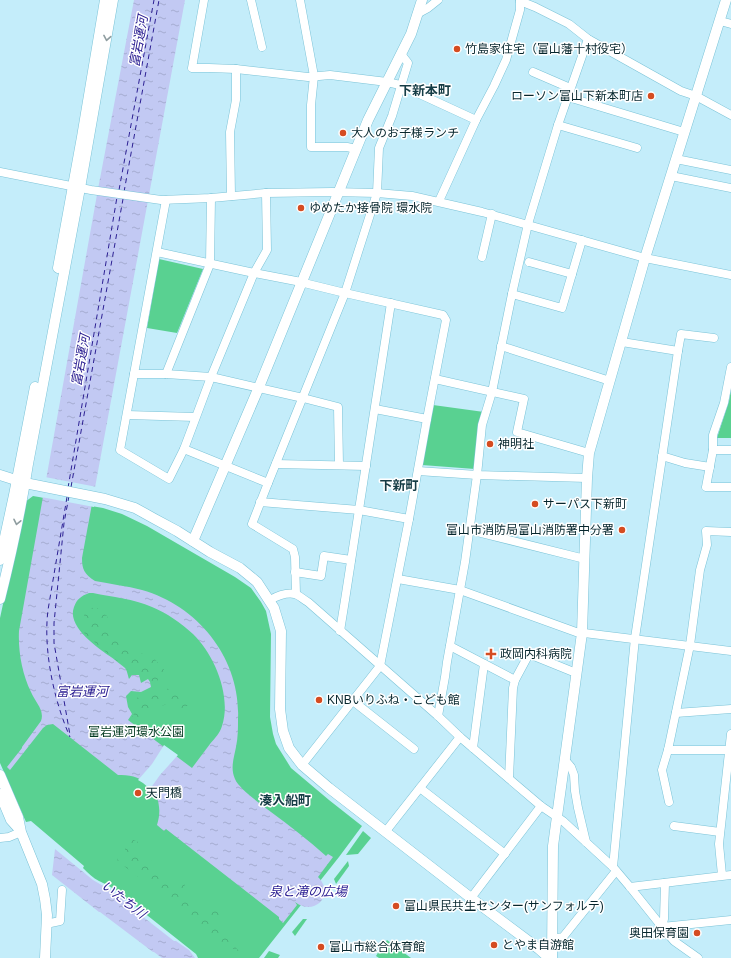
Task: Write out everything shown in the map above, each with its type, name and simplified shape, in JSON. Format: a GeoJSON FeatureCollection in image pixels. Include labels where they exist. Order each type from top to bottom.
{"type":"FeatureCollection","features":[{"type":"Feature","properties":{"kind":"street"},"geometry":{"type":"LineString","coordinates":[[76,187],[82,137],[105,0]]}},
{"type":"Feature","properties":{"kind":"street"},"geometry":{"type":"LineString","coordinates":[[0,599],[7,570],[44,346],[113,0]]}},
{"type":"Feature","properties":{"kind":"street"},"geometry":{"type":"LineString","coordinates":[[204,0],[192,68],[236,69],[290,75],[330,75],[387,82],[400,85],[476,120]]}},
{"type":"Feature","properties":{"kind":"street"},"geometry":{"type":"LineString","coordinates":[[251,0],[262,47]]}},
{"type":"Feature","properties":{"kind":"street"},"geometry":{"type":"LineString","coordinates":[[300,0],[314,76],[311,106],[311,147],[347,147],[356,149]]}},
{"type":"Feature","properties":{"kind":"street"},"geometry":{"type":"LineString","coordinates":[[193,541],[226,467],[368,120],[410,34],[422,0]]}},
{"type":"Feature","properties":{"kind":"street"},"geometry":{"type":"LineString","coordinates":[[417,14],[438,0]]}},
{"type":"Feature","properties":{"kind":"street"},"geometry":{"type":"LineString","coordinates":[[552,958],[553,846],[582,633],[589,454],[645,258],[726,0]]}},
{"type":"Feature","properties":{"kind":"street"},"geometry":{"type":"LineString","coordinates":[[439,201],[476,120],[506,60],[520,10],[520,1],[569,24],[588,39],[681,91],[696,96],[731,115]]}},
{"type":"Feature","properties":{"kind":"street"},"geometry":{"type":"LineString","coordinates":[[720,21],[731,24]]}},
{"type":"Feature","properties":{"kind":"street"},"geometry":{"type":"LineString","coordinates":[[438,716],[460,590],[477,475],[482,425],[492,392],[528,224],[570,88],[588,39]]}},
{"type":"Feature","properties":{"kind":"street"},"geometry":{"type":"LineString","coordinates":[[296,594],[295,557],[293,549],[252,524],[345,293],[377,193],[379,148],[392,116],[400,85],[408,63],[401,54]]}},
{"type":"Feature","properties":{"kind":"street"},"geometry":{"type":"LineString","coordinates":[[231,196],[230,132],[236,100],[236,69]]}},
{"type":"Feature","properties":{"kind":"street"},"geometry":{"type":"LineString","coordinates":[[533,72],[570,88]]}},
{"type":"Feature","properties":{"kind":"street"},"geometry":{"type":"LineString","coordinates":[[568,97],[684,132]]}},
{"type":"Feature","properties":{"kind":"street"},"geometry":{"type":"LineString","coordinates":[[558,125],[637,148]]}},
{"type":"Feature","properties":{"kind":"street"},"geometry":{"type":"LineString","coordinates":[[676,159],[731,170]]}},
{"type":"Feature","properties":{"kind":"street"},"geometry":{"type":"LineString","coordinates":[[0,172],[91,190],[166,200],[266,193],[377,193],[412,196],[492,214],[645,258],[731,275]]}},
{"type":"Feature","properties":{"kind":"street"},"geometry":{"type":"LineString","coordinates":[[671,176],[731,188]]}},
{"type":"Feature","properties":{"kind":"street"},"geometry":{"type":"LineString","coordinates":[[166,200],[120,450],[169,479],[184,449],[195,417],[254,273],[267,250],[266,193]]}},
{"type":"Feature","properties":{"kind":"street"},"geometry":{"type":"LineString","coordinates":[[166,374],[210,264],[211,198]]}},
{"type":"Feature","properties":{"kind":"street"},"geometry":{"type":"LineString","coordinates":[[482,257],[492,214]]}},
{"type":"Feature","properties":{"kind":"street"},"geometry":{"type":"LineString","coordinates":[[512,294],[562,308],[582,240]]}},
{"type":"Feature","properties":{"kind":"street"},"geometry":{"type":"LineString","coordinates":[[157,252],[301,282],[391,303],[443,316],[446,320],[398,579],[380,666],[302,765]]}},
{"type":"Feature","properties":{"kind":"street"},"geometry":{"type":"LineString","coordinates":[[529,262],[572,274]]}},
{"type":"Feature","properties":{"kind":"street"},"geometry":{"type":"LineString","coordinates":[[340,631],[391,303]]}},
{"type":"Feature","properties":{"kind":"street"},"geometry":{"type":"LineString","coordinates":[[552,939],[563,937],[614,869],[635,638],[681,334],[714,338]]}},
{"type":"Feature","properties":{"kind":"street"},"geometry":{"type":"LineString","coordinates":[[622,342],[678,351]]}},
{"type":"Feature","properties":{"kind":"street"},"geometry":{"type":"LineString","coordinates":[[501,346],[610,382]]}},
{"type":"Feature","properties":{"kind":"street"},"geometry":{"type":"LineString","coordinates":[[731,367],[724,403],[713,436],[713,450],[706,487],[731,487]]}},
{"type":"Feature","properties":{"kind":"street"},"geometry":{"type":"LineString","coordinates":[[134,374],[166,374],[211,377],[259,387],[338,407],[339,465]]}},
{"type":"Feature","properties":{"kind":"street"},"geometry":{"type":"LineString","coordinates":[[435,379],[524,400],[517,432],[589,454]]}},
{"type":"Feature","properties":{"kind":"street"},"geometry":{"type":"LineString","coordinates":[[375,409],[427,419]]}},
{"type":"Feature","properties":{"kind":"street"},"geometry":{"type":"LineString","coordinates":[[127,415],[195,417]]}},
{"type":"Feature","properties":{"kind":"street"},"geometry":{"type":"LineString","coordinates":[[184,449],[268,483]]}},
{"type":"Feature","properties":{"kind":"street"},"geometry":{"type":"LineString","coordinates":[[713,450],[731,450]]}},
{"type":"Feature","properties":{"kind":"street"},"geometry":{"type":"LineString","coordinates":[[662,456],[685,463],[710,467]]}},
{"type":"Feature","properties":{"kind":"street"},"geometry":{"type":"LineString","coordinates":[[276,464],[366,466]]}},
{"type":"Feature","properties":{"kind":"street"},"geometry":{"type":"LineString","coordinates":[[418,471],[477,475],[588,478]]}},
{"type":"Feature","properties":{"kind":"street"},"geometry":{"type":"LineString","coordinates":[[0,475],[21,482],[105,499],[135,508],[240,568],[258,582],[274,608],[281,631],[280,709],[283,731],[289,748],[302,765],[329,788],[549,958]]}},
{"type":"Feature","properties":{"kind":"street"},"geometry":{"type":"LineString","coordinates":[[0,560],[21,482]]}},
{"type":"Feature","properties":{"kind":"street"},"geometry":{"type":"LineString","coordinates":[[260,502],[359,510],[409,519]]}},
{"type":"Feature","properties":{"kind":"street"},"geometry":{"type":"LineString","coordinates":[[469,530],[585,559]]}},
{"type":"Feature","properties":{"kind":"street"},"geometry":{"type":"LineString","coordinates":[[669,802],[662,770],[668,750],[690,645],[700,570],[707,545],[706,531],[731,532]]}},
{"type":"Feature","properties":{"kind":"street"},"geometry":{"type":"LineString","coordinates":[[295,572],[321,576],[324,556],[351,560]]}},
{"type":"Feature","properties":{"kind":"street"},"geometry":{"type":"LineString","coordinates":[[398,579],[460,590],[576,632],[635,638],[731,651]]}},
{"type":"Feature","properties":{"kind":"street"},"geometry":{"type":"LineString","coordinates":[[270,600],[276,596],[296,594],[308,602],[460,737],[541,806],[557,817],[586,843],[614,869],[674,941],[695,957]]}},
{"type":"Feature","properties":{"kind":"street"},"geometry":{"type":"LineString","coordinates":[[450,646],[515,680]]}},
{"type":"Feature","properties":{"kind":"street"},"geometry":{"type":"LineString","coordinates":[[509,778],[513,688],[515,680],[529,654],[576,673]]}},
{"type":"Feature","properties":{"kind":"street"},"geometry":{"type":"LineString","coordinates":[[473,748],[484,664]]}},
{"type":"Feature","properties":{"kind":"street"},"geometry":{"type":"LineString","coordinates":[[353,701],[414,749]]}},
{"type":"Feature","properties":{"kind":"street"},"geometry":{"type":"LineString","coordinates":[[676,713],[731,709]]}},
{"type":"Feature","properties":{"kind":"street"},"geometry":{"type":"LineString","coordinates":[[722,875],[719,844],[731,734]]}},
{"type":"Feature","properties":{"kind":"street"},"geometry":{"type":"LineString","coordinates":[[386,831],[460,737]]}},
{"type":"Feature","properties":{"kind":"street"},"geometry":{"type":"LineString","coordinates":[[668,750],[729,750]]}},
{"type":"Feature","properties":{"kind":"street"},"geometry":{"type":"LineString","coordinates":[[565,760],[571,767],[574,775],[578,808],[586,843]]}},
{"type":"Feature","properties":{"kind":"street"},"geometry":{"type":"LineString","coordinates":[[0,775],[18,817],[23,837],[42,884],[47,915],[45,958]]}},
{"type":"Feature","properties":{"kind":"street"},"geometry":{"type":"LineString","coordinates":[[420,788],[505,854]]}},
{"type":"Feature","properties":{"kind":"street"},"geometry":{"type":"LineString","coordinates":[[0,794],[11,820],[23,837]]}},
{"type":"Feature","properties":{"kind":"street"},"geometry":{"type":"LineString","coordinates":[[471,898],[541,806]]}},
{"type":"Feature","properties":{"kind":"street"},"geometry":{"type":"LineString","coordinates":[[674,826],[720,832]]}},
{"type":"Feature","properties":{"kind":"street"},"geometry":{"type":"LineString","coordinates":[[0,838],[23,837]]}},
{"type":"Feature","properties":{"kind":"street"},"geometry":{"type":"LineString","coordinates":[[630,887],[731,875]]}},
{"type":"Feature","properties":{"kind":"street"},"geometry":{"type":"LineString","coordinates":[[662,928],[664,919],[665,883]]}},
{"type":"Feature","properties":{"kind":"street"},"geometry":{"type":"LineString","coordinates":[[46,924],[60,921],[62,890]]}},
{"type":"Feature","properties":{"kind":"street"},"geometry":{"type":"LineString","coordinates":[[662,928],[731,920]]}},
{"type":"Feature","properties":{"kind":"green space"},"geometry":{"type":"Polygon","coordinates":[[[159,259],[203,269],[177,333],[147,328],[159,259]]]}},
{"type":"Feature","properties":{"kind":"green space"},"geometry":{"type":"Polygon","coordinates":[[[731,390],[731,438],[717,438],[729,401],[731,390]]]}},
{"type":"Feature","properties":{"kind":"green space"},"geometry":{"type":"Polygon","coordinates":[[[433,405],[484,412],[475,469],[422,465],[433,405]]]}},
{"type":"Feature","properties":{"kind":"green space","name":"富岩運河環水公園"},"geometry":{"type":"Polygon","coordinates":[[[33,496],[103,508],[122,514],[147,526],[235,577],[251,588],[266,611],[271,634],[270,717],[276,744],[291,768],[362,826],[259,958],[198,958],[196,954],[114,889],[93,877],[83,868],[84,866],[31,821],[26,822],[0,763],[0,618],[25,502],[33,496]]]}},
{"type":"Feature","properties":{"kind":"green space"},"geometry":{"type":"Polygon","coordinates":[[[96,607],[107,616],[107,627],[115,639],[123,645],[153,657],[165,671],[168,677],[166,679],[162,675],[159,677],[156,684],[158,690],[163,694],[171,685],[185,697],[189,704],[180,713],[174,702],[146,713],[139,725],[131,719],[134,714],[131,709],[134,699],[147,694],[152,687],[151,678],[145,679],[132,676],[123,663],[115,660],[84,633],[81,628],[85,621],[85,610],[96,607]]]}},
{"type":"Feature","properties":{"kind":"green space"},"geometry":{"type":"Polygon","coordinates":[[[363,831],[371,838],[358,854],[346,855],[363,831]]]}},
{"type":"Feature","properties":{"kind":"green space"},"geometry":{"type":"Polygon","coordinates":[[[129,840],[138,842],[137,852],[140,858],[146,853],[150,855],[152,865],[157,867],[164,881],[174,882],[182,880],[185,884],[183,895],[189,902],[196,906],[203,906],[208,910],[219,909],[223,912],[223,916],[218,921],[226,929],[232,940],[237,944],[236,948],[239,951],[238,952],[222,942],[124,866],[117,864],[118,856],[125,855],[125,847],[129,840]]]}},
{"type":"Feature","properties":{"kind":"green space"},"geometry":{"type":"Polygon","coordinates":[[[348,861],[349,866],[336,884],[334,879],[348,861]]]}},
{"type":"Feature","properties":{"kind":"green space"},"geometry":{"type":"Polygon","coordinates":[[[303,919],[307,919],[295,936],[292,932],[303,919]]]}},
{"type":"Feature","properties":{"kind":"green space"},"geometry":{"type":"Polygon","coordinates":[[[387,940],[411,958],[379,958],[376,956],[387,940]]]}},
{"type":"Feature","properties":{"kind":"green space"},"geometry":{"type":"Polygon","coordinates":[[[269,951],[280,955],[278,958],[264,958],[269,951]]]}},
{"type":"Feature","properties":{"kind":"water","name":"富岩運河"},"geometry":{"type":"Polygon","coordinates":[[[134,0],[185,0],[82,562],[86,574],[95,581],[142,590],[163,598],[181,609],[198,622],[212,638],[224,656],[232,676],[237,697],[238,733],[233,767],[237,783],[246,792],[326,856],[328,854],[333,857],[318,877],[323,884],[325,891],[324,897],[320,902],[309,907],[302,906],[295,902],[297,905],[283,923],[279,917],[166,829],[164,831],[157,825],[159,805],[157,796],[146,783],[129,775],[118,775],[53,724],[47,725],[43,728],[10,770],[7,767],[41,721],[42,717],[41,710],[28,685],[23,670],[19,646],[19,631],[98,189],[134,0]],[[89,593],[76,602],[73,615],[75,623],[86,638],[125,668],[129,679],[132,675],[139,675],[141,683],[148,679],[150,682],[151,687],[141,692],[131,691],[126,696],[128,707],[132,714],[128,720],[192,768],[219,733],[224,714],[225,702],[223,689],[214,664],[208,653],[201,642],[193,634],[179,622],[163,612],[138,602],[89,593]]]}},
{"type":"Feature","properties":{"kind":"water","name":"いたち川"},"geometry":{"type":"Polygon","coordinates":[[[55,849],[93,880],[117,894],[128,903],[128,905],[174,941],[189,950],[195,958],[162,958],[99,912],[52,875],[55,849]]]}},
{"type":"Feature","properties":{"kind":"pier"},"geometry":{"type":"Polygon","coordinates":[[[45,477],[97,487],[94,507],[41,497],[45,477]]]}},
{"type":"Feature","properties":{"kind":"pier"},"geometry":{"type":"Polygon","coordinates":[[[164,745],[178,755],[150,789],[138,780],[152,764],[164,745]]]}},
{"type":"Feature","properties":{"kind":"ferry route"},"geometry":{"type":"LineString","coordinates":[[119,190],[154,0]]}},
{"type":"Feature","properties":{"kind":"ferry route"},"geometry":{"type":"LineString","coordinates":[[124,192],[159,0]]}},
{"type":"Feature","properties":{"kind":"ferry route"},"geometry":{"type":"LineString","coordinates":[[68,488],[117,197]]}},
{"type":"Feature","properties":{"kind":"ferry route"},"geometry":{"type":"LineString","coordinates":[[71,487],[123,199]]}},
{"type":"Feature","properties":{"kind":"ferry route"},"geometry":{"type":"LineString","coordinates":[[69,496],[64,523],[54,623],[54,643],[70,735]]}},
{"type":"Feature","properties":{"kind":"ferry route"},"geometry":{"type":"LineString","coordinates":[[67,497],[48,610],[47,642],[51,675],[55,692],[59,708],[70,737]]}},
{"type":"Feature","properties":{"kind":"place","name":"竹島家住宅（富山藩十村役宅）"},"geometry":{"type":"Point","coordinates":[457,49]}},
{"type":"Feature","properties":{"kind":"place","name":"ローソン富山下新本町店"},"geometry":{"type":"Point","coordinates":[651,96]}},
{"type":"Feature","properties":{"kind":"place","name":"大人のお子様ランチ"},"geometry":{"type":"Point","coordinates":[343,133]}},
{"type":"Feature","properties":{"kind":"place","name":"ゆめたか接骨院 環水院"},"geometry":{"type":"Point","coordinates":[301,208]}},
{"type":"Feature","properties":{"kind":"place","name":"神明社"},"geometry":{"type":"Point","coordinates":[490,444]}},
{"type":"Feature","properties":{"kind":"place","name":"サーパス下新町"},"geometry":{"type":"Point","coordinates":[535,504]}},
{"type":"Feature","properties":{"kind":"place","name":"富山市消防局富山消防署中分署"},"geometry":{"type":"Point","coordinates":[622,530]}},
{"type":"Feature","properties":{"kind":"place","name":"政岡内科病院"},"geometry":{"type":"Point","coordinates":[491,654]}},
{"type":"Feature","properties":{"kind":"place","name":"KNBいりふね・こども館"},"geometry":{"type":"Point","coordinates":[319,700]}},
{"type":"Feature","properties":{"kind":"place","name":"天門橋"},"geometry":{"type":"Point","coordinates":[138,793]}},
{"type":"Feature","properties":{"kind":"place","name":"富山県民共生センター(サンフォルテ)"},"geometry":{"type":"Point","coordinates":[396,906]}},
{"type":"Feature","properties":{"kind":"place","name":"奥田保育園"},"geometry":{"type":"Point","coordinates":[697,933]}},
{"type":"Feature","properties":{"kind":"place","name":"とやま自游館"},"geometry":{"type":"Point","coordinates":[494,945]}},
{"type":"Feature","properties":{"kind":"place","name":"富山市総合体育館"},"geometry":{"type":"Point","coordinates":[321,947]}},
{"type":"Feature","properties":{"kind":"district","name":"下新本町"},"geometry":{"type":"Point","coordinates":[425,90]}},
{"type":"Feature","properties":{"kind":"district","name":"下新町"},"geometry":{"type":"Point","coordinates":[399,485]}},
{"type":"Feature","properties":{"kind":"district","name":"湊入船町"},"geometry":{"type":"Point","coordinates":[285,800]}},
{"type":"Feature","properties":{"kind":"water label","name":"泉と滝の広場"},"geometry":{"type":"Point","coordinates":[308,891]}}]}
